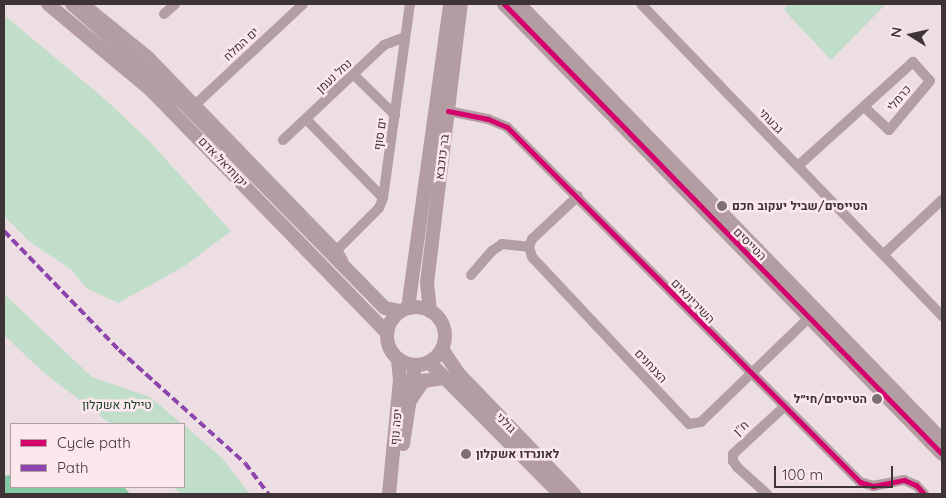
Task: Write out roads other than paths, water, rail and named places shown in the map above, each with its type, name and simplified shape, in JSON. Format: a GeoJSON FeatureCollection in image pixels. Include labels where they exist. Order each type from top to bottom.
{"type":"FeatureCollection","features":[{"type":"Feature","properties":{"kind":"main road","name":"יקותיאל אדם"},"geometry":{"type":"LineString","coordinates":[[48,4],[151,90],[387,333]]}},
{"type":"Feature","properties":{"kind":"main road","name":"יקותיאל אדם"},"geometry":{"type":"LineString","coordinates":[[72,4],[181,100],[385,308],[404,310]]}},
{"type":"Feature","properties":{"kind":"main road","name":"בר כוכבא"},"geometry":{"type":"LineString","coordinates":[[404,310],[450,4]]}},
{"type":"Feature","properties":{"kind":"main road","name":"בר כוכבא"},"geometry":{"type":"LineString","coordinates":[[430,311],[427,283],[461,4]]}},
{"type":"Feature","properties":{"kind":"main road"},"geometry":{"type":"LineString","coordinates":[[457,31],[467,4]]}},
{"type":"Feature","properties":{"kind":"main road","name":"הטייסים"},"geometry":{"type":"LineString","coordinates":[[504,4],[636,143],[942,440]]}},
{"type":"Feature","properties":{"kind":"main road","name":"הטייסים"},"geometry":{"type":"LineString","coordinates":[[519,4],[813,314],[942,454]]}},
{"type":"Feature","properties":{"kind":"main road"},"geometry":{"type":"LineString","coordinates":[[404,310],[430,311],[443,328],[442,349],[422,364],[398,360],[390,350],[387,333],[391,321],[404,310]]}},
{"type":"Feature","properties":{"kind":"main road","name":"גולני"},"geometry":{"type":"LineString","coordinates":[[442,349],[458,373],[574,494]]}},
{"type":"Feature","properties":{"kind":"main road","name":"יפה נוף"},"geometry":{"type":"LineString","coordinates":[[389,494],[400,380],[398,360]]}},
{"type":"Feature","properties":{"kind":"main road","name":"גולני"},"geometry":{"type":"LineString","coordinates":[[422,364],[444,378],[560,494]]}},
{"type":"Feature","properties":{"kind":"main road","name":"יפה נוף"},"geometry":{"type":"LineString","coordinates":[[400,494],[399,482],[407,412],[422,364]]}},
{"type":"Feature","properties":{"kind":"main road"},"geometry":{"type":"LineString","coordinates":[[407,412],[419,384],[430,378],[444,378]]}},
{"type":"Feature","properties":{"kind":"street"},"geometry":{"type":"LineString","coordinates":[[86,4],[149,56],[197,103],[337,250],[351,274]]}},
{"type":"Feature","properties":{"kind":"street"},"geometry":{"type":"LineString","coordinates":[[164,14],[175,4]]}},
{"type":"Feature","properties":{"kind":"street","name":"ים המלח"},"geometry":{"type":"LineString","coordinates":[[197,103],[302,4]]}},
{"type":"Feature","properties":{"kind":"street","name":"ים סוף"},"geometry":{"type":"LineString","coordinates":[[337,250],[379,208],[383,198],[410,4]]}},
{"type":"Feature","properties":{"kind":"street","name":"גבעתי"},"geometry":{"type":"LineString","coordinates":[[641,4],[942,316]]}},
{"type":"Feature","properties":{"kind":"street","name":"נחל נעמן"},"geometry":{"type":"LineString","coordinates":[[283,140],[384,45],[405,37]]}},
{"type":"Feature","properties":{"kind":"street","name":"כרמלי"},"geometry":{"type":"LineString","coordinates":[[799,166],[913,62],[930,81],[889,130],[864,107]]}},
{"type":"Feature","properties":{"kind":"street"},"geometry":{"type":"LineString","coordinates":[[353,74],[395,115]]}},
{"type":"Feature","properties":{"kind":"street","name":"השיריונאים"},"geometry":{"type":"LineString","coordinates":[[448,111],[488,119],[507,127],[578,196],[750,374],[860,482],[873,486],[904,480],[916,485],[924,494]]}},
{"type":"Feature","properties":{"kind":"street"},"geometry":{"type":"LineString","coordinates":[[306,119],[383,198]]}},
{"type":"Feature","properties":{"kind":"street"},"geometry":{"type":"LineString","coordinates":[[470,275],[492,251],[502,244],[529,247],[532,239],[578,196]]}},
{"type":"Feature","properties":{"kind":"street"},"geometry":{"type":"LineString","coordinates":[[884,254],[942,200]]}},
{"type":"Feature","properties":{"kind":"street","name":"הצנחנים"},"geometry":{"type":"LineString","coordinates":[[529,247],[532,257],[688,424],[701,422],[813,314]]}},
{"type":"Feature","properties":{"kind":"street","name":"ח\"ן"},"geometry":{"type":"LineString","coordinates":[[766,494],[738,468],[733,461],[733,454],[784,406]]}},
{"type":"Feature","properties":{"kind":"place","name":"הטייסים/שביל יעקוב חכם"},"geometry":{"type":"Point","coordinates":[722,206]}},
{"type":"Feature","properties":{"kind":"place","name":"הטייסים/חי״ל"},"geometry":{"type":"Point","coordinates":[877,399]}},
{"type":"Feature","properties":{"kind":"place","name":"לאונרדו אשקלון"},"geometry":{"type":"Point","coordinates":[466,454]}},
{"type":"Feature","properties":{"kind":"park label","name":"טיילת אשקלון"},"geometry":{"type":"Point","coordinates":[117,405]}}]}
